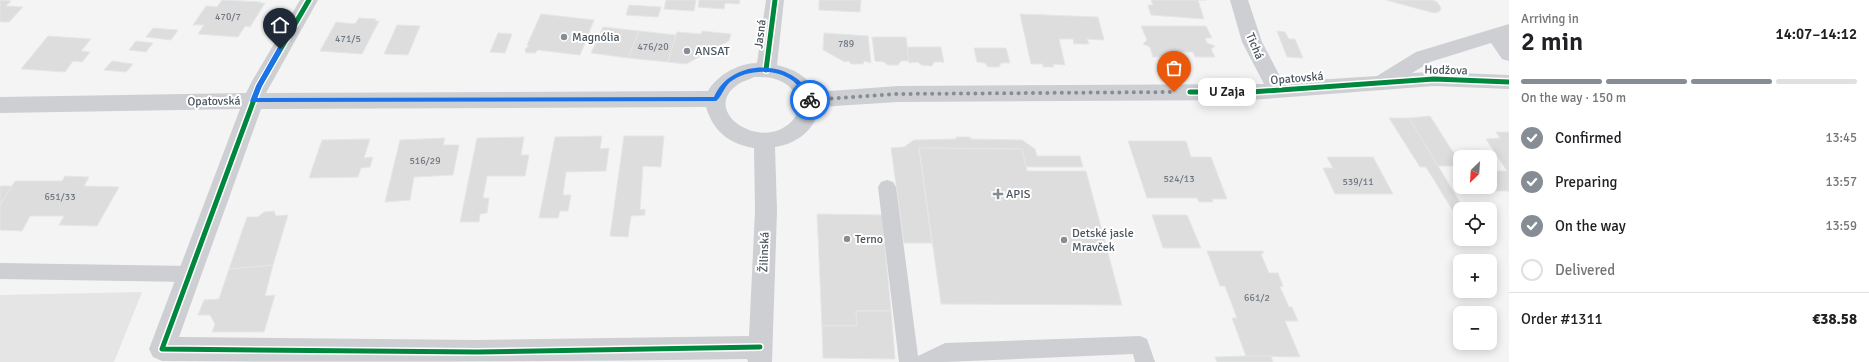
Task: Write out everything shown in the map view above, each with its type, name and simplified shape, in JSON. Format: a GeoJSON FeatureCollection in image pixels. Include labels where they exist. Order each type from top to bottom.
{"type":"FeatureCollection","features":[{"type":"Feature","properties":{"kind":"street"},"geometry":{"type":"LineString","coordinates":[[309,0],[259,86],[162,349],[760,355]]}},
{"type":"Feature","properties":{"kind":"street","name":"Jasná"},"geometry":{"type":"LineString","coordinates":[[766,70],[775,0]]}},
{"type":"Feature","properties":{"kind":"street","name":"Tichá"},"geometry":{"type":"LineString","coordinates":[[1239,0],[1252,42],[1277,90]]}},
{"type":"Feature","properties":{"kind":"street"},"geometry":{"type":"LineString","coordinates":[[1502,33],[1509,54]]}},
{"type":"Feature","properties":{"kind":"street","name":"Opatovská"},"geometry":{"type":"LineString","coordinates":[[809,100],[898,94],[1212,92],[1277,90],[1382,81],[1423,56],[1502,33]]}},
{"type":"Feature","properties":{"kind":"street"},"geometry":{"type":"LineString","coordinates":[[752,70],[766,70],[781,73],[794,79],[804,89],[809,100],[809,112],[804,123],[794,132],[780,139],[764,141],[750,140],[737,136],[726,128],[719,120],[715,109],[716,99],[720,89],[728,80],[739,74],[752,70]]}},
{"type":"Feature","properties":{"kind":"street","name":"Hodžova"},"geometry":{"type":"LineString","coordinates":[[1382,81],[1434,79],[1509,82]]}},
{"type":"Feature","properties":{"kind":"street","name":"Opatovská"},"geometry":{"type":"LineString","coordinates":[[0,105],[253,101],[716,99]]}},
{"type":"Feature","properties":{"kind":"street","name":"Žilinská"},"geometry":{"type":"LineString","coordinates":[[760,355],[766,211],[764,141]]}},
{"type":"Feature","properties":{"kind":"lane"},"geometry":{"type":"LineString","coordinates":[[887,187],[909,362]]}},
{"type":"Feature","properties":{"kind":"lane"},"geometry":{"type":"LineString","coordinates":[[0,271],[190,274]]}},
{"type":"Feature","properties":{"kind":"lane"},"geometry":{"type":"LineString","coordinates":[[925,362],[945,352],[1140,345],[1145,362]]}},
{"type":"Feature","properties":{"kind":"shaded area"},"geometry":{"type":"Polygon","coordinates":[[[142,292],[114,362],[0,362],[0,295],[142,292]]]}},
{"type":"Feature","properties":{"kind":"building"},"geometry":{"type":"Polygon","coordinates":[[[0,0],[11,1],[6,6],[23,7],[9,22],[0,22],[0,0]]]}},
{"type":"Feature","properties":{"kind":"building"},"geometry":{"type":"Polygon","coordinates":[[[222,0],[265,3],[250,27],[245,26],[238,37],[198,34],[204,25],[193,25],[206,6],[217,7],[222,0]]]}},
{"type":"Feature","properties":{"kind":"building"},"geometry":{"type":"Polygon","coordinates":[[[666,0],[696,0],[694,11],[664,9],[666,0]]]}},
{"type":"Feature","properties":{"kind":"building"},"geometry":{"type":"Polygon","coordinates":[[[699,0],[740,0],[739,4],[725,3],[724,9],[698,7],[699,0]]]}},
{"type":"Feature","properties":{"kind":"building"},"geometry":{"type":"Polygon","coordinates":[[[819,0],[861,0],[860,12],[819,10],[819,0]]]}},
{"type":"Feature","properties":{"kind":"building"},"geometry":{"type":"Polygon","coordinates":[[[1151,0],[1198,0],[1204,19],[1151,15],[1148,5],[1153,5],[1151,0]]]}},
{"type":"Feature","properties":{"kind":"building"},"geometry":{"type":"Polygon","coordinates":[[[1386,0],[1432,0],[1437,2],[1441,8],[1440,11],[1436,13],[1386,0]]]}},
{"type":"Feature","properties":{"kind":"building"},"geometry":{"type":"Polygon","coordinates":[[[629,5],[661,7],[658,17],[626,15],[629,5]]]}},
{"type":"Feature","properties":{"kind":"building"},"geometry":{"type":"Polygon","coordinates":[[[541,14],[594,20],[580,55],[538,50],[535,53],[526,53],[525,49],[529,46],[527,45],[541,14]]]}},
{"type":"Feature","properties":{"kind":"building"},"geometry":{"type":"Polygon","coordinates":[[[1020,14],[1098,17],[1104,40],[1087,39],[1089,44],[1074,44],[1073,39],[1059,39],[1065,65],[1053,64],[1054,67],[1043,67],[1043,64],[1031,64],[1020,14]]]}},
{"type":"Feature","properties":{"kind":"building"},"geometry":{"type":"Polygon","coordinates":[[[359,18],[376,19],[375,21],[379,21],[362,54],[320,51],[336,22],[355,24],[359,18]]]}},
{"type":"Feature","properties":{"kind":"building"},"geometry":{"type":"Polygon","coordinates":[[[397,25],[420,26],[408,55],[384,54],[397,25]]]}},
{"type":"Feature","properties":{"kind":"building"},"geometry":{"type":"Polygon","coordinates":[[[1141,26],[1206,26],[1212,38],[1205,38],[1207,43],[1215,46],[1211,49],[1215,57],[1195,57],[1193,52],[1172,52],[1174,57],[1153,57],[1150,47],[1143,44],[1147,40],[1141,26]]]}},
{"type":"Feature","properties":{"kind":"building"},"geometry":{"type":"Polygon","coordinates":[[[603,27],[639,31],[628,58],[591,53],[603,27]]]}},
{"type":"Feature","properties":{"kind":"building"},"geometry":{"type":"Polygon","coordinates":[[[153,28],[178,30],[171,40],[146,37],[153,28]]]}},
{"type":"Feature","properties":{"kind":"building"},"geometry":{"type":"Polygon","coordinates":[[[639,31],[676,35],[668,62],[628,58],[639,31]]]}},
{"type":"Feature","properties":{"kind":"building"},"geometry":{"type":"Polygon","coordinates":[[[702,31],[731,34],[729,41],[686,64],[668,62],[677,32],[701,34],[702,31]]]}},
{"type":"Feature","properties":{"kind":"building"},"geometry":{"type":"Polygon","coordinates":[[[1277,31],[1285,32],[1289,39],[1295,39],[1303,58],[1287,57],[1277,31]]]}},
{"type":"Feature","properties":{"kind":"building"},"geometry":{"type":"Polygon","coordinates":[[[498,33],[512,34],[505,53],[490,52],[498,33]]]}},
{"type":"Feature","properties":{"kind":"building"},"geometry":{"type":"Polygon","coordinates":[[[824,33],[868,36],[871,63],[864,61],[863,64],[851,64],[849,61],[845,62],[823,50],[824,33]]]}},
{"type":"Feature","properties":{"kind":"building"},"geometry":{"type":"Polygon","coordinates":[[[48,36],[91,39],[81,51],[90,52],[82,62],[73,61],[65,72],[21,69],[48,36]]]}},
{"type":"Feature","properties":{"kind":"building"},"geometry":{"type":"Polygon","coordinates":[[[872,37],[906,37],[909,61],[901,61],[898,65],[888,65],[884,62],[875,61],[872,37]]]}},
{"type":"Feature","properties":{"kind":"building"},"geometry":{"type":"Polygon","coordinates":[[[136,41],[153,43],[146,52],[129,50],[136,41]]]}},
{"type":"Feature","properties":{"kind":"building"},"geometry":{"type":"Polygon","coordinates":[[[907,47],[941,47],[944,63],[934,62],[932,66],[921,65],[918,62],[909,63],[907,47]]]}},
{"type":"Feature","properties":{"kind":"building"},"geometry":{"type":"Polygon","coordinates":[[[974,48],[1006,48],[1010,63],[1001,63],[999,67],[988,67],[985,63],[977,62],[974,48]]]}},
{"type":"Feature","properties":{"kind":"building"},"geometry":{"type":"Polygon","coordinates":[[[112,61],[133,64],[126,72],[104,70],[112,61]]]}},
{"type":"Feature","properties":{"kind":"building"},"geometry":{"type":"Polygon","coordinates":[[[1430,116],[1453,152],[1453,166],[1438,166],[1409,118],[1430,116]]]}},
{"type":"Feature","properties":{"kind":"building"},"geometry":{"type":"Polygon","coordinates":[[[1389,118],[1409,118],[1453,191],[1453,194],[1455,194],[1460,202],[1453,202],[1453,211],[1426,167],[1420,167],[1389,118]]]}},
{"type":"Feature","properties":{"kind":"building"},"geometry":{"type":"Polygon","coordinates":[[[1496,132],[1509,132],[1509,191],[1497,191],[1497,171],[1507,171],[1497,156],[1497,150],[1493,150],[1486,139],[1500,138],[1496,132]]]}},
{"type":"Feature","properties":{"kind":"building"},"geometry":{"type":"Polygon","coordinates":[[[602,136],[600,149],[609,148],[606,171],[566,172],[563,195],[571,195],[568,211],[560,211],[558,218],[539,218],[555,137],[602,136]]]}},
{"type":"Feature","properties":{"kind":"building"},"geometry":{"type":"Polygon","coordinates":[[[624,136],[664,136],[661,167],[643,166],[640,210],[645,209],[645,215],[631,216],[628,237],[610,236],[624,136]]]}},
{"type":"Feature","properties":{"kind":"building"},"geometry":{"type":"Polygon","coordinates":[[[524,137],[521,155],[529,155],[525,176],[487,176],[483,198],[489,198],[487,213],[480,214],[479,222],[460,222],[477,138],[524,137]]]}},
{"type":"Feature","properties":{"kind":"building"},"geometry":{"type":"Polygon","coordinates":[[[956,137],[970,137],[971,139],[1022,140],[1035,149],[1037,156],[1080,156],[1083,167],[1026,167],[1022,149],[919,148],[932,243],[904,243],[891,148],[904,147],[914,140],[956,139],[956,137]]]}},
{"type":"Feature","properties":{"kind":"building"},"geometry":{"type":"Polygon","coordinates":[[[445,138],[443,145],[459,145],[453,175],[414,177],[410,200],[385,202],[400,140],[445,138]]]}},
{"type":"Feature","properties":{"kind":"building"},"geometry":{"type":"Polygon","coordinates":[[[370,139],[364,158],[373,157],[370,167],[361,168],[358,177],[309,178],[322,140],[370,139]]]}},
{"type":"Feature","properties":{"kind":"building"},"geometry":{"type":"Polygon","coordinates":[[[1128,141],[1186,141],[1191,157],[1211,157],[1227,199],[1212,199],[1213,202],[1199,202],[1197,198],[1147,198],[1128,141]]]}},
{"type":"Feature","properties":{"kind":"building"},"geometry":{"type":"Polygon","coordinates":[[[919,148],[1022,149],[1027,171],[1086,171],[1122,305],[941,304],[919,148]]]}},
{"type":"Feature","properties":{"kind":"building"},"geometry":{"type":"Polygon","coordinates":[[[1327,157],[1373,157],[1393,194],[1335,194],[1323,168],[1333,168],[1327,157]]]}},
{"type":"Feature","properties":{"kind":"building"},"geometry":{"type":"Polygon","coordinates":[[[65,176],[89,177],[84,186],[119,187],[97,226],[59,225],[64,216],[30,216],[22,231],[0,230],[0,205],[15,181],[62,181],[65,176]]]}},
{"type":"Feature","properties":{"kind":"building"},"geometry":{"type":"Polygon","coordinates":[[[0,186],[12,186],[0,205],[0,186]]]}},
{"type":"Feature","properties":{"kind":"building"},"geometry":{"type":"Polygon","coordinates":[[[274,211],[276,216],[288,215],[273,265],[229,269],[247,217],[258,217],[264,212],[274,211]]]}},
{"type":"Feature","properties":{"kind":"building"},"geometry":{"type":"Polygon","coordinates":[[[817,214],[882,215],[891,311],[856,311],[857,326],[822,326],[817,214]]]}},
{"type":"Feature","properties":{"kind":"building"},"geometry":{"type":"Polygon","coordinates":[[[1152,215],[1187,215],[1201,248],[1163,248],[1152,215]]]}},
{"type":"Feature","properties":{"kind":"building"},"geometry":{"type":"Polygon","coordinates":[[[1207,251],[1263,251],[1264,253],[1261,254],[1269,273],[1278,273],[1283,286],[1280,287],[1289,307],[1292,307],[1298,321],[1285,321],[1300,357],[1246,356],[1232,318],[1237,318],[1225,286],[1220,286],[1207,251]]]}},
{"type":"Feature","properties":{"kind":"building"},"geometry":{"type":"Polygon","coordinates":[[[273,265],[265,296],[275,295],[264,332],[212,332],[215,324],[210,315],[198,315],[204,300],[219,299],[229,269],[273,265]]]}},
{"type":"Feature","properties":{"kind":"building"},"geometry":{"type":"Polygon","coordinates":[[[856,311],[891,311],[895,359],[823,358],[822,326],[857,326],[856,311]]]}},
{"type":"Feature","properties":{"kind":"building"},"geometry":{"type":"Polygon","coordinates":[[[1271,356],[1273,362],[1217,362],[1215,357],[1271,356]]]}},
{"type":"Feature","properties":{"kind":"cycle path"},"geometry":{"type":"LineString","coordinates":[[309,0],[259,86],[162,349],[477,352],[760,347]]}},
{"type":"Feature","properties":{"kind":"cycle path"},"geometry":{"type":"LineString","coordinates":[[766,70],[775,0]]}},
{"type":"Feature","properties":{"kind":"cycle path"},"geometry":{"type":"LineString","coordinates":[[1190,92],[1251,92],[1434,79],[1509,82]]}},
{"type":"Feature","properties":{"kind":"way so far"},"geometry":{"type":"LineString","coordinates":[[810,100],[898,94],[1174,92]]}},
{"type":"Feature","properties":{"kind":"place","name":"Magnólia"},"geometry":{"type":"Point","coordinates":[564,37]}},
{"type":"Feature","properties":{"kind":"place","name":"ANSAT"},"geometry":{"type":"Point","coordinates":[687,51]}},
{"type":"Feature","properties":{"kind":"place","name":"U Zaja"},"geometry":{"type":"Point","coordinates":[1174,92]}},
{"type":"Feature","properties":{"kind":"place","name":"APIS"},"geometry":{"type":"Point","coordinates":[998,194]}},
{"type":"Feature","properties":{"kind":"place","name":"Terno"},"geometry":{"type":"Point","coordinates":[847,239]}},
{"type":"Feature","properties":{"kind":"place","name":"Detské jasle Mravček"},"geometry":{"type":"Point","coordinates":[1064,240]}},
{"type":"Feature","properties":{"kind":"route"},"geometry":{"type":"LineString","coordinates":[[280,49],[259,86],[253,101],[716,99],[720,89],[728,80],[739,74],[752,70],[766,70],[781,73],[794,79],[804,89],[810,100]]}}]}
